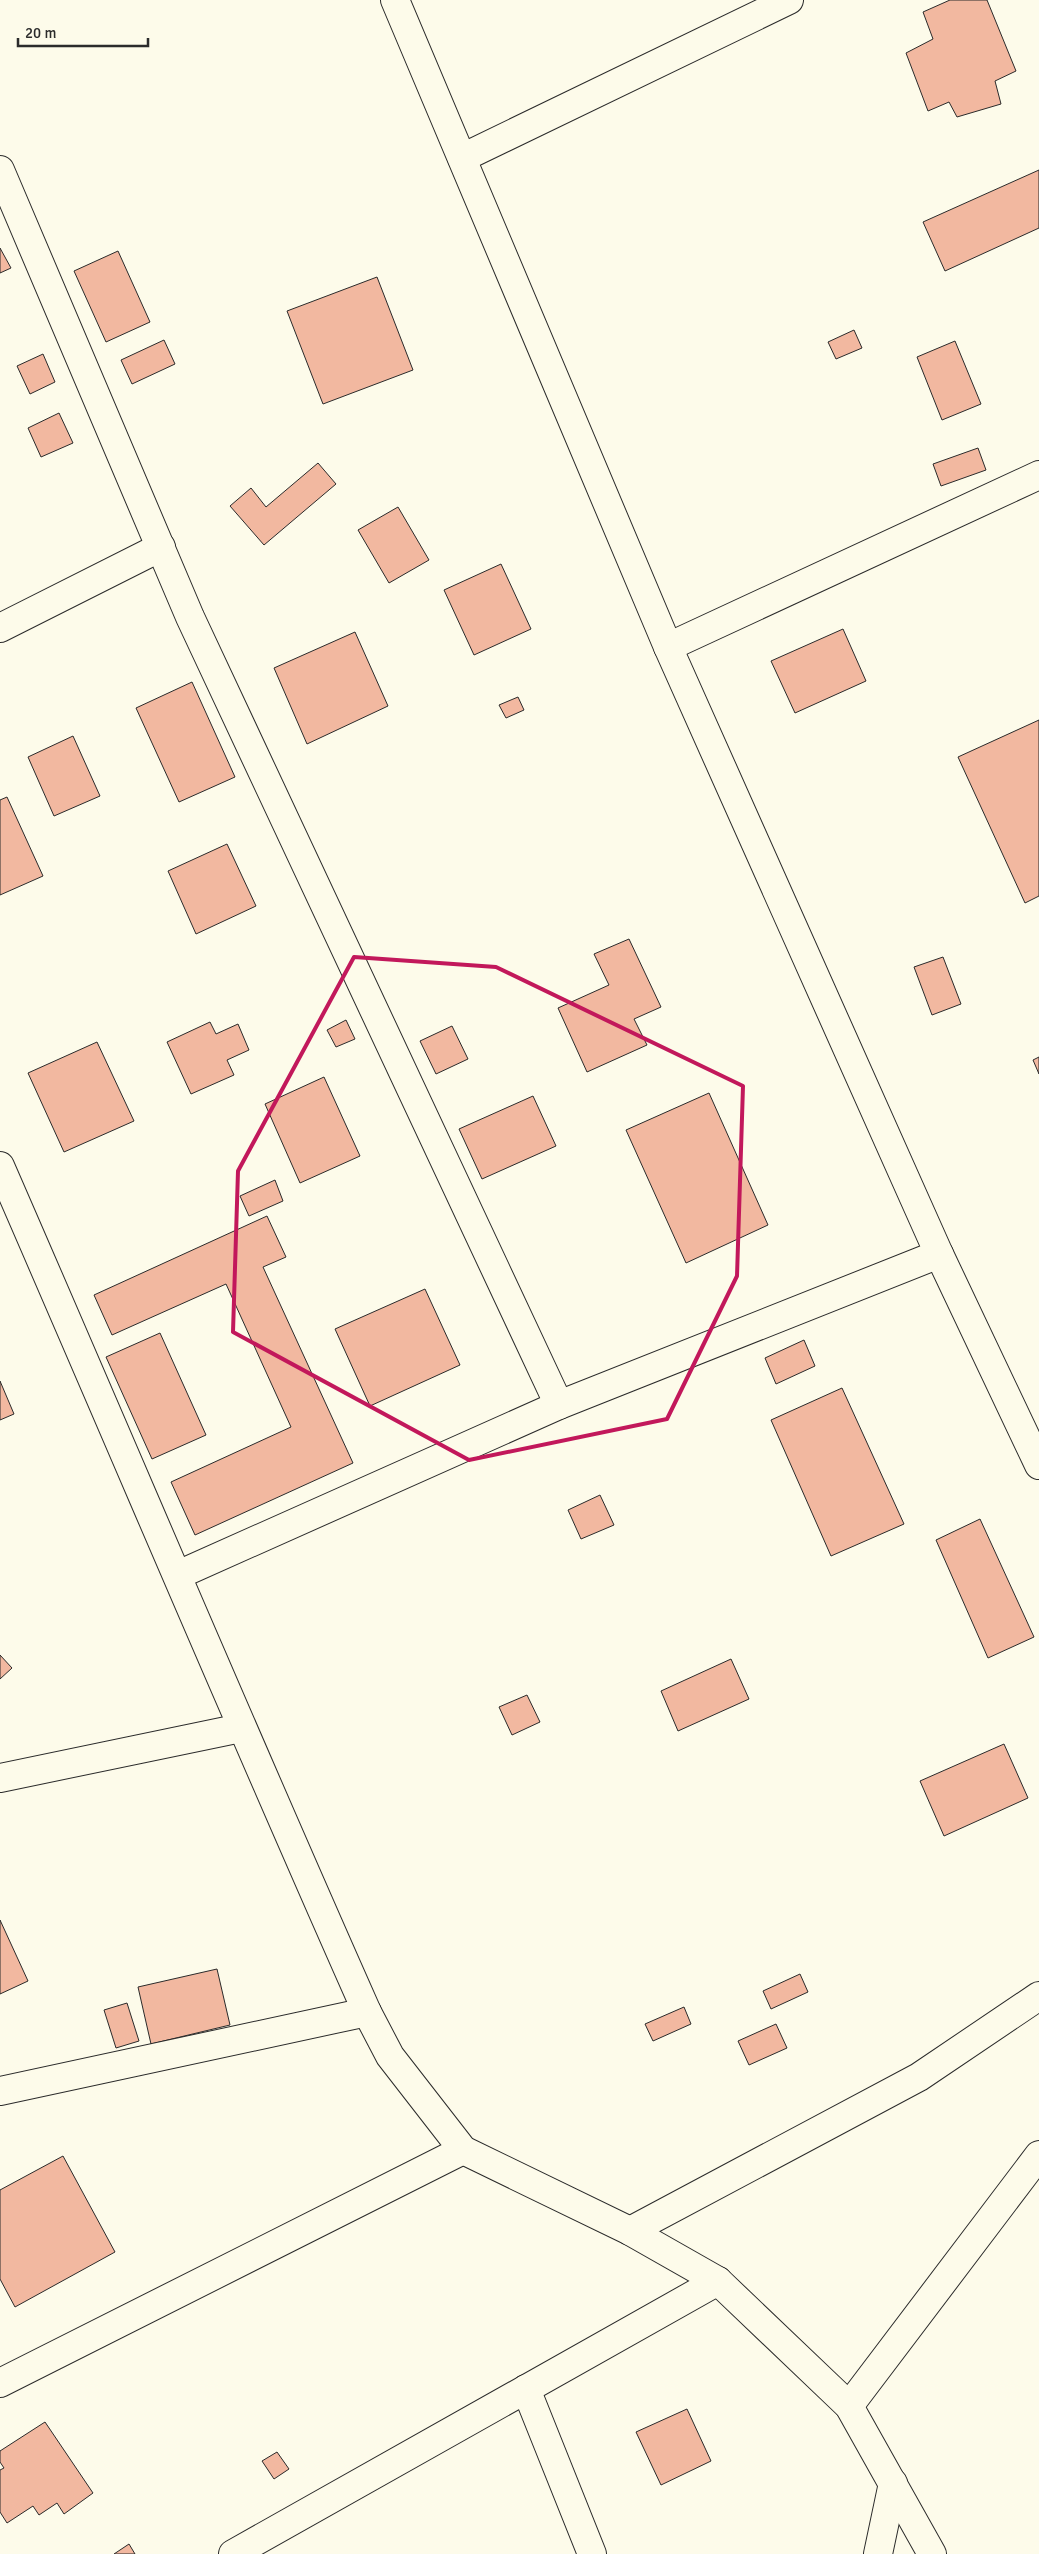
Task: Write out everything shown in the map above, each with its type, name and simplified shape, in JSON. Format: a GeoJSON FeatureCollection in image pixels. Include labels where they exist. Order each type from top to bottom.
{"type":"FeatureCollection","features":[{"type":"Feature","properties":{"kind":"street"},"geometry":{"type":"LineString","coordinates":[[395,0],[668,647],[939,1254],[1039,1465]]}},
{"type":"Feature","properties":{"kind":"street"},"geometry":{"type":"LineString","coordinates":[[462,158],[789,0]]}},
{"type":"Feature","properties":{"kind":"street"},"geometry":{"type":"LineString","coordinates":[[0,170],[190,617],[559,1405]]}},
{"type":"Feature","properties":{"kind":"street"},"geometry":{"type":"LineString","coordinates":[[668,647],[1039,475]]}},
{"type":"Feature","properties":{"kind":"street"},"geometry":{"type":"LineString","coordinates":[[0,628],[161,547]]}},
{"type":"Feature","properties":{"kind":"street"},"geometry":{"type":"LineString","coordinates":[[0,1166],[178,1575],[241,1728],[367,2012],[390,2056],[464,2150],[630,2232],[718,2282],[848,2406],[932,2554]]}},
{"type":"Feature","properties":{"kind":"street"},"geometry":{"type":"LineString","coordinates":[[178,1575],[559,1405],[939,1254]]}},
{"type":"Feature","properties":{"kind":"street"},"geometry":{"type":"LineString","coordinates":[[0,1778],[241,1728]]}},
{"type":"Feature","properties":{"kind":"street"},"geometry":{"type":"LineString","coordinates":[[630,2232],[919,2077],[1039,1996]]}},
{"type":"Feature","properties":{"kind":"street"},"geometry":{"type":"LineString","coordinates":[[0,2091],[367,2012]]}},
{"type":"Feature","properties":{"kind":"street"},"geometry":{"type":"LineString","coordinates":[[0,2383],[464,2150]]}},
{"type":"Feature","properties":{"kind":"street"},"geometry":{"type":"LineString","coordinates":[[848,2406],[1039,2154]]}},
{"type":"Feature","properties":{"kind":"street"},"geometry":{"type":"LineString","coordinates":[[233,2554],[718,2282]]}},
{"type":"Feature","properties":{"kind":"street"},"geometry":{"type":"LineString","coordinates":[[526,2389],[592,2554]]}},
{"type":"Feature","properties":{"kind":"street"},"geometry":{"type":"LineString","coordinates":[[878,2554],[893,2483]]}},
{"type":"Feature","properties":{"kind":"highlighted area"},"geometry":{"type":"Polygon","coordinates":[[[354,957],[496,967],[743,1086],[737,1276],[667,1419],[469,1460],[233,1332],[238,1171],[354,957]]]}},
{"type":"Feature","properties":{"kind":"building"},"geometry":{"type":"Polygon","coordinates":[[[950,0],[987,0],[1016,71],[995,81],[1001,104],[957,117],[949,102],[928,111],[906,53],[933,39],[923,12],[950,0]]]}},
{"type":"Feature","properties":{"kind":"building"},"geometry":{"type":"Polygon","coordinates":[[[1039,170],[1039,228],[945,271],[923,222],[1039,170]]]}},
{"type":"Feature","properties":{"kind":"building"},"geometry":{"type":"Polygon","coordinates":[[[0,248],[11,268],[0,273],[0,248]]]}},
{"type":"Feature","properties":{"kind":"building"},"geometry":{"type":"Polygon","coordinates":[[[118,251],[150,322],[106,342],[74,271],[118,251]]]}},
{"type":"Feature","properties":{"kind":"building"},"geometry":{"type":"Polygon","coordinates":[[[377,277],[413,370],[323,404],[287,311],[377,277]]]}},
{"type":"Feature","properties":{"kind":"building"},"geometry":{"type":"Polygon","coordinates":[[[854,330],[862,348],[836,359],[828,342],[854,330]]]}},
{"type":"Feature","properties":{"kind":"building"},"geometry":{"type":"Polygon","coordinates":[[[164,340],[175,364],[132,384],[121,360],[164,340]]]}},
{"type":"Feature","properties":{"kind":"building"},"geometry":{"type":"Polygon","coordinates":[[[955,341],[981,404],[942,420],[917,357],[955,341]]]}},
{"type":"Feature","properties":{"kind":"building"},"geometry":{"type":"Polygon","coordinates":[[[43,354],[55,382],[30,394],[17,366],[43,354]]]}},
{"type":"Feature","properties":{"kind":"building"},"geometry":{"type":"Polygon","coordinates":[[[59,413],[73,443],[41,457],[28,428],[59,413]]]}},
{"type":"Feature","properties":{"kind":"building"},"geometry":{"type":"Polygon","coordinates":[[[978,448],[986,470],[941,486],[933,464],[978,448]]]}},
{"type":"Feature","properties":{"kind":"building"},"geometry":{"type":"Polygon","coordinates":[[[318,463],[336,484],[264,545],[230,506],[251,488],[266,507],[318,463]]]}},
{"type":"Feature","properties":{"kind":"building"},"geometry":{"type":"Polygon","coordinates":[[[398,507],[429,560],[389,583],[358,530],[398,507]]]}},
{"type":"Feature","properties":{"kind":"building"},"geometry":{"type":"Polygon","coordinates":[[[501,564],[531,629],[474,655],[444,590],[501,564]]]}},
{"type":"Feature","properties":{"kind":"building"},"geometry":{"type":"Polygon","coordinates":[[[843,629],[866,681],[795,713],[771,661],[843,629]]]}},
{"type":"Feature","properties":{"kind":"building"},"geometry":{"type":"Polygon","coordinates":[[[355,632],[388,706],[307,744],[274,668],[355,632]]]}},
{"type":"Feature","properties":{"kind":"building"},"geometry":{"type":"Polygon","coordinates":[[[192,682],[235,777],[179,802],[136,708],[192,682]]]}},
{"type":"Feature","properties":{"kind":"building"},"geometry":{"type":"Polygon","coordinates":[[[518,697],[524,710],[506,718],[499,705],[518,697]]]}},
{"type":"Feature","properties":{"kind":"building"},"geometry":{"type":"Polygon","coordinates":[[[1039,720],[1039,896],[1025,903],[958,757],[1039,720]]]}},
{"type":"Feature","properties":{"kind":"building"},"geometry":{"type":"Polygon","coordinates":[[[73,736],[100,796],[54,816],[28,757],[73,736]]]}},
{"type":"Feature","properties":{"kind":"building"},"geometry":{"type":"Polygon","coordinates":[[[7,797],[43,876],[0,895],[0,800],[7,797]]]}},
{"type":"Feature","properties":{"kind":"building"},"geometry":{"type":"Polygon","coordinates":[[[227,844],[256,906],[196,934],[168,871],[227,844]]]}},
{"type":"Feature","properties":{"kind":"building"},"geometry":{"type":"Polygon","coordinates":[[[629,939],[661,1007],[634,1019],[647,1045],[587,1072],[558,1008],[609,985],[594,954],[629,939]]]}},
{"type":"Feature","properties":{"kind":"building"},"geometry":{"type":"Polygon","coordinates":[[[943,957],[961,1004],[932,1015],[914,967],[943,957]]]}},
{"type":"Feature","properties":{"kind":"building"},"geometry":{"type":"Polygon","coordinates":[[[346,1020],[355,1039],[336,1047],[327,1030],[346,1020]]]}},
{"type":"Feature","properties":{"kind":"building"},"geometry":{"type":"Polygon","coordinates":[[[210,1022],[216,1034],[238,1024],[249,1050],[227,1060],[234,1075],[191,1094],[167,1042],[210,1022]]]}},
{"type":"Feature","properties":{"kind":"building"},"geometry":{"type":"Polygon","coordinates":[[[452,1026],[468,1059],[436,1074],[420,1041],[452,1026]]]}},
{"type":"Feature","properties":{"kind":"building"},"geometry":{"type":"Polygon","coordinates":[[[97,1042],[134,1121],[64,1152],[28,1073],[97,1042]]]}},
{"type":"Feature","properties":{"kind":"building"},"geometry":{"type":"Polygon","coordinates":[[[1039,1057],[1039,1074],[1033,1060],[1039,1057]]]}},
{"type":"Feature","properties":{"kind":"building"},"geometry":{"type":"Polygon","coordinates":[[[324,1077],[360,1156],[300,1183],[265,1104],[324,1077]]]}},
{"type":"Feature","properties":{"kind":"building"},"geometry":{"type":"Polygon","coordinates":[[[709,1093],[768,1225],[686,1263],[626,1130],[709,1093]]]}},
{"type":"Feature","properties":{"kind":"building"},"geometry":{"type":"Polygon","coordinates":[[[533,1096],[556,1146],[482,1179],[459,1129],[533,1096]]]}},
{"type":"Feature","properties":{"kind":"building"},"geometry":{"type":"Polygon","coordinates":[[[275,1180],[283,1201],[249,1216],[240,1196],[275,1180]]]}},
{"type":"Feature","properties":{"kind":"building"},"geometry":{"type":"Polygon","coordinates":[[[267,1216],[286,1257],[263,1267],[353,1463],[195,1535],[171,1482],[291,1427],[226,1284],[112,1335],[94,1295],[267,1216]]]}},
{"type":"Feature","properties":{"kind":"building"},"geometry":{"type":"Polygon","coordinates":[[[425,1289],[460,1365],[370,1406],[335,1329],[425,1289]]]}},
{"type":"Feature","properties":{"kind":"building"},"geometry":{"type":"Polygon","coordinates":[[[160,1333],[206,1435],[152,1459],[106,1357],[160,1333]]]}},
{"type":"Feature","properties":{"kind":"building"},"geometry":{"type":"Polygon","coordinates":[[[804,1340],[815,1366],[776,1384],[765,1358],[804,1340]]]}},
{"type":"Feature","properties":{"kind":"building"},"geometry":{"type":"Polygon","coordinates":[[[0,1381],[14,1414],[0,1420],[0,1381]]]}},
{"type":"Feature","properties":{"kind":"building"},"geometry":{"type":"Polygon","coordinates":[[[842,1388],[904,1524],[831,1556],[771,1420],[842,1388]]]}},
{"type":"Feature","properties":{"kind":"building"},"geometry":{"type":"Polygon","coordinates":[[[600,1495],[614,1525],[581,1539],[568,1510],[600,1495]]]}},
{"type":"Feature","properties":{"kind":"building"},"geometry":{"type":"Polygon","coordinates":[[[980,1519],[1034,1637],[988,1658],[936,1540],[980,1519]]]}},
{"type":"Feature","properties":{"kind":"building"},"geometry":{"type":"Polygon","coordinates":[[[0,1655],[12,1668],[0,1679],[0,1655]]]}},
{"type":"Feature","properties":{"kind":"building"},"geometry":{"type":"Polygon","coordinates":[[[731,1659],[749,1699],[678,1731],[661,1691],[731,1659]]]}},
{"type":"Feature","properties":{"kind":"building"},"geometry":{"type":"Polygon","coordinates":[[[527,1695],[540,1722],[512,1735],[499,1707],[527,1695]]]}},
{"type":"Feature","properties":{"kind":"building"},"geometry":{"type":"Polygon","coordinates":[[[1004,1744],[1028,1798],[944,1836],[920,1781],[1004,1744]]]}},
{"type":"Feature","properties":{"kind":"building"},"geometry":{"type":"Polygon","coordinates":[[[0,1920],[28,1981],[0,1994],[0,1920]]]}},
{"type":"Feature","properties":{"kind":"building"},"geometry":{"type":"Polygon","coordinates":[[[217,1969],[230,2025],[151,2044],[138,1987],[217,1969]]]}},
{"type":"Feature","properties":{"kind":"building"},"geometry":{"type":"Polygon","coordinates":[[[800,1974],[808,1992],[771,2009],[763,1991],[800,1974]]]}},
{"type":"Feature","properties":{"kind":"building"},"geometry":{"type":"Polygon","coordinates":[[[127,2003],[139,2041],[116,2048],[104,2010],[127,2003]]]}},
{"type":"Feature","properties":{"kind":"building"},"geometry":{"type":"Polygon","coordinates":[[[684,2007],[691,2024],[653,2041],[645,2024],[684,2007]]]}},
{"type":"Feature","properties":{"kind":"building"},"geometry":{"type":"Polygon","coordinates":[[[776,2024],[787,2048],[749,2065],[738,2041],[776,2024]]]}},
{"type":"Feature","properties":{"kind":"building"},"geometry":{"type":"Polygon","coordinates":[[[63,2156],[115,2252],[15,2307],[0,2279],[0,2190],[63,2156]]]}},
{"type":"Feature","properties":{"kind":"building"},"geometry":{"type":"Polygon","coordinates":[[[687,2409],[711,2461],[661,2485],[636,2432],[687,2409]]]}},
{"type":"Feature","properties":{"kind":"building"},"geometry":{"type":"Polygon","coordinates":[[[45,2422],[93,2493],[64,2514],[57,2503],[39,2515],[33,2506],[7,2523],[0,2512],[0,2470],[4,2468],[0,2462],[0,2451],[45,2422]]]}},
{"type":"Feature","properties":{"kind":"building"},"geometry":{"type":"Polygon","coordinates":[[[277,2452],[289,2469],[274,2479],[262,2461],[277,2452]]]}},
{"type":"Feature","properties":{"kind":"building"},"geometry":{"type":"Polygon","coordinates":[[[129,2544],[135,2554],[114,2554],[129,2544]]]}}]}
